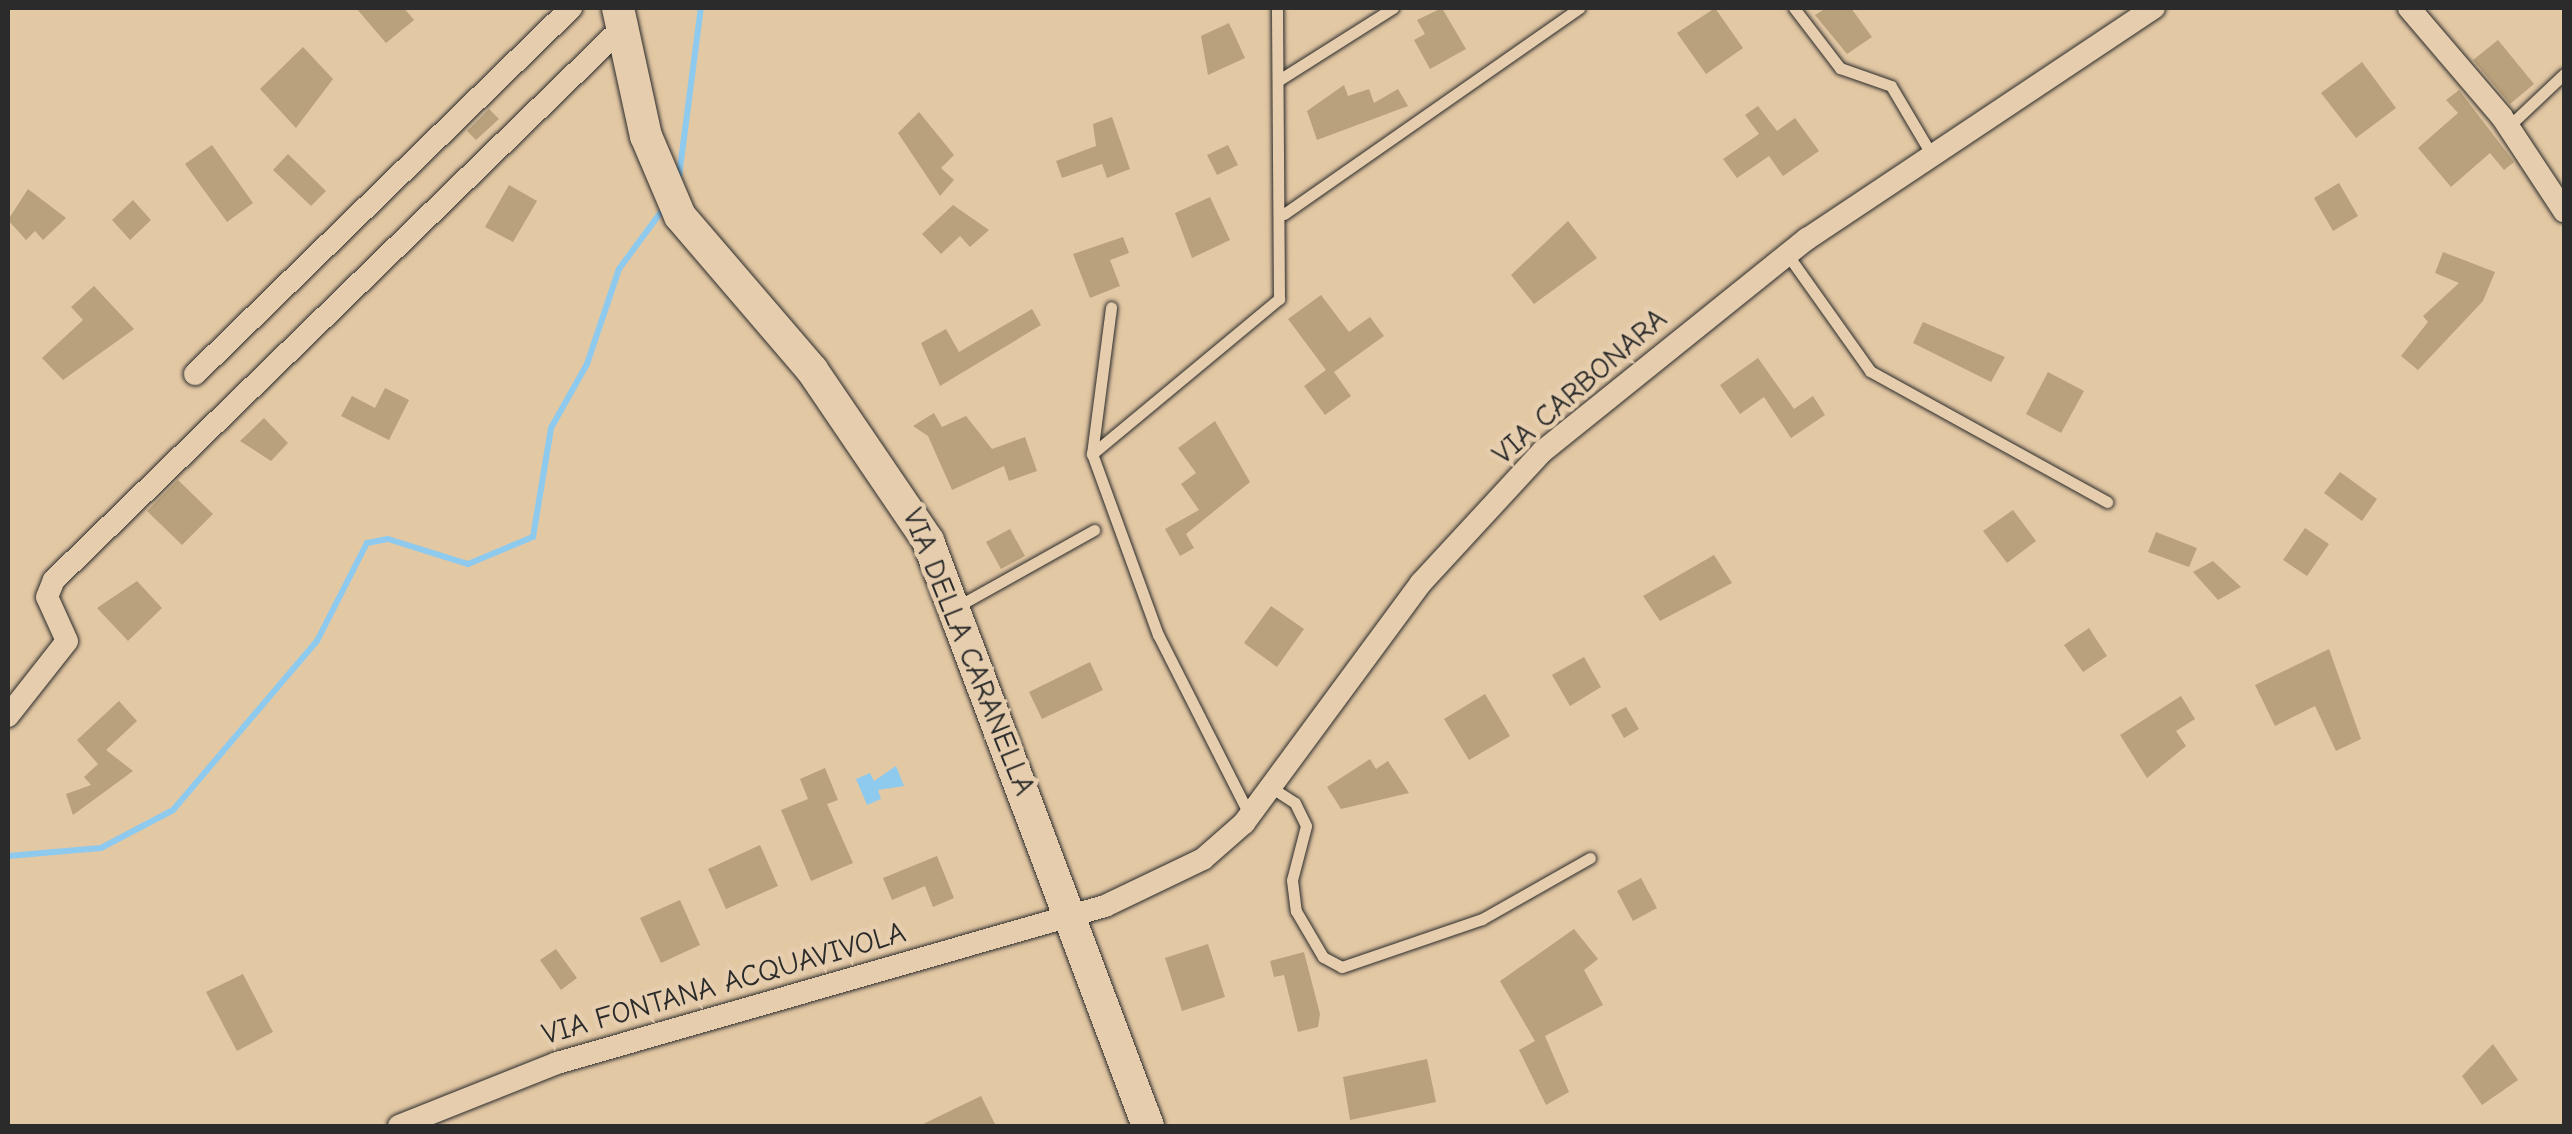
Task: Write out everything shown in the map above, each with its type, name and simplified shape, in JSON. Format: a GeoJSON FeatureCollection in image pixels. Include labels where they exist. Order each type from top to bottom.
{"type":"FeatureCollection","features":[{"type":"Feature","properties":{"kind":"main road","name":"VIA DELLA CARANELLA"},"geometry":{"type":"LineString","coordinates":[[622,16],[655,162],[699,245],[792,344],[891,475],[955,608],[1148,1126]]}},
{"type":"Feature","properties":{"kind":"street"},"geometry":{"type":"LineString","coordinates":[[196,374],[572,8]]}},
{"type":"Feature","properties":{"kind":"street","name":"VIA CARBONARA"},"geometry":{"type":"LineString","coordinates":[[1072,914],[1180,873],[1250,816],[1420,583],[1543,451],[1786,254],[1930,152],[2154,8]]}},
{"type":"Feature","properties":{"kind":"street"},"geometry":{"type":"LineString","coordinates":[[2409,8],[2509,126],[2564,210]]}},
{"type":"Feature","properties":{"kind":"street"},"geometry":{"type":"LineString","coordinates":[[8,716],[67,641],[48,596],[54,580],[622,16]]}},
{"type":"Feature","properties":{"kind":"street","name":"VIA FONTANA ACQUAVIVOLA"},"geometry":{"type":"LineString","coordinates":[[399,1126],[557,1063],[1072,914]]}},
{"type":"Feature","properties":{"kind":"lane"},"geometry":{"type":"LineString","coordinates":[[1092,454],[1274,307],[1284,214],[1277,8]]}},
{"type":"Feature","properties":{"kind":"lane"},"geometry":{"type":"LineString","coordinates":[[1279,80],[1393,8]]}},
{"type":"Feature","properties":{"kind":"lane"},"geometry":{"type":"LineString","coordinates":[[1284,214],[1579,8]]}},
{"type":"Feature","properties":{"kind":"lane"},"geometry":{"type":"LineString","coordinates":[[1794,8],[1840,68],[1891,86],[1930,152]]}},
{"type":"Feature","properties":{"kind":"lane"},"geometry":{"type":"LineString","coordinates":[[2509,126],[2564,74]]}},
{"type":"Feature","properties":{"kind":"lane"},"geometry":{"type":"LineString","coordinates":[[1786,254],[1870,371],[2107,502]]}},
{"type":"Feature","properties":{"kind":"lane"},"geometry":{"type":"LineString","coordinates":[[1111,307],[1092,454],[1154,626],[1250,816]]}},
{"type":"Feature","properties":{"kind":"lane"},"geometry":{"type":"LineString","coordinates":[[955,608],[1094,530]]}},
{"type":"Feature","properties":{"kind":"lane"},"geometry":{"type":"LineString","coordinates":[[1272,788],[1306,826],[1296,910],[1323,958],[1342,968],[1482,919],[1590,858]]}},
{"type":"Feature","properties":{"kind":"water"},"geometry":{"type":"Polygon","coordinates":[[[896,766],[904,786],[878,790],[881,799],[867,805],[856,779],[870,773],[874,781],[896,766]]]}},
{"type":"Feature","properties":{"kind":"building"},"geometry":{"type":"Polygon","coordinates":[[[356,8],[404,8],[414,20],[386,43],[356,8]]]}},
{"type":"Feature","properties":{"kind":"building"},"geometry":{"type":"Polygon","coordinates":[[[1442,8],[1466,49],[1430,69],[1414,40],[1425,34],[1417,20],[1442,8]]]}},
{"type":"Feature","properties":{"kind":"building"},"geometry":{"type":"Polygon","coordinates":[[[1715,8],[1743,48],[1706,74],[1677,33],[1715,8]]]}},
{"type":"Feature","properties":{"kind":"building"},"geometry":{"type":"Polygon","coordinates":[[[1826,8],[1851,8],[1872,37],[1847,54],[1815,15],[1826,8]]]}},
{"type":"Feature","properties":{"kind":"building"},"geometry":{"type":"Polygon","coordinates":[[[1229,23],[1245,58],[1208,75],[1201,36],[1229,23]]]}},
{"type":"Feature","properties":{"kind":"building"},"geometry":{"type":"Polygon","coordinates":[[[2498,40],[2534,84],[2510,104],[2473,60],[2498,40]]]}},
{"type":"Feature","properties":{"kind":"building"},"geometry":{"type":"Polygon","coordinates":[[[303,47],[333,79],[296,128],[260,89],[303,47]]]}},
{"type":"Feature","properties":{"kind":"building"},"geometry":{"type":"Polygon","coordinates":[[[2362,62],[2396,108],[2356,138],[2321,93],[2362,62]]]}},
{"type":"Feature","properties":{"kind":"building"},"geometry":{"type":"Polygon","coordinates":[[[1344,85],[1348,96],[1369,89],[1374,103],[1398,89],[1408,106],[1317,140],[1307,111],[1344,85]]]}},
{"type":"Feature","properties":{"kind":"building"},"geometry":{"type":"Polygon","coordinates":[[[2459,90],[2514,162],[2504,170],[2490,153],[2451,187],[2418,148],[2458,113],[2446,100],[2459,90]]]}},
{"type":"Feature","properties":{"kind":"building"},"geometry":{"type":"Polygon","coordinates":[[[1758,106],[1777,131],[1795,118],[1819,151],[1783,176],[1769,156],[1737,178],[1723,159],[1759,134],[1745,115],[1758,106]]]}},
{"type":"Feature","properties":{"kind":"building"},"geometry":{"type":"Polygon","coordinates":[[[489,109],[499,119],[476,140],[467,131],[489,109]]]}},
{"type":"Feature","properties":{"kind":"building"},"geometry":{"type":"Polygon","coordinates":[[[919,112],[954,155],[941,168],[954,180],[940,196],[898,133],[919,112]]]}},
{"type":"Feature","properties":{"kind":"building"},"geometry":{"type":"Polygon","coordinates":[[[1112,117],[1130,169],[1107,178],[1102,164],[1062,178],[1056,161],[1096,146],[1093,124],[1112,117]]]}},
{"type":"Feature","properties":{"kind":"building"},"geometry":{"type":"Polygon","coordinates":[[[212,145],[253,203],[227,222],[185,164],[212,145]]]}},
{"type":"Feature","properties":{"kind":"building"},"geometry":{"type":"Polygon","coordinates":[[[1228,145],[1238,165],[1217,175],[1207,155],[1228,145]]]}},
{"type":"Feature","properties":{"kind":"building"},"geometry":{"type":"Polygon","coordinates":[[[288,154],[326,191],[311,206],[273,170],[288,154]]]}},
{"type":"Feature","properties":{"kind":"building"},"geometry":{"type":"Polygon","coordinates":[[[2339,183],[2358,216],[2333,231],[2314,198],[2339,183]]]}},
{"type":"Feature","properties":{"kind":"building"},"geometry":{"type":"Polygon","coordinates":[[[509,185],[537,201],[513,242],[485,227],[509,185]]]}},
{"type":"Feature","properties":{"kind":"building"},"geometry":{"type":"Polygon","coordinates":[[[28,189],[66,218],[43,240],[35,231],[26,240],[8,220],[28,189]]]}},
{"type":"Feature","properties":{"kind":"building"},"geometry":{"type":"Polygon","coordinates":[[[1210,197],[1230,240],[1192,258],[1175,213],[1210,197]]]}},
{"type":"Feature","properties":{"kind":"building"},"geometry":{"type":"Polygon","coordinates":[[[133,200],[151,220],[130,240],[112,220],[133,200]]]}},
{"type":"Feature","properties":{"kind":"building"},"geometry":{"type":"Polygon","coordinates":[[[953,205],[989,230],[970,247],[960,236],[941,254],[922,234],[953,205]]]}},
{"type":"Feature","properties":{"kind":"building"},"geometry":{"type":"Polygon","coordinates":[[[1568,221],[1597,258],[1534,304],[1511,275],[1568,221]]]}},
{"type":"Feature","properties":{"kind":"building"},"geometry":{"type":"Polygon","coordinates":[[[1123,237],[1129,253],[1110,260],[1120,286],[1090,298],[1073,254],[1123,237]]]}},
{"type":"Feature","properties":{"kind":"building"},"geometry":{"type":"Polygon","coordinates":[[[2443,252],[2495,272],[2483,301],[2418,370],[2401,356],[2428,322],[2423,316],[2459,283],[2435,273],[2443,252]]]}},
{"type":"Feature","properties":{"kind":"building"},"geometry":{"type":"Polygon","coordinates":[[[94,286],[134,329],[63,380],[42,358],[83,320],[71,307],[94,286]]]}},
{"type":"Feature","properties":{"kind":"building"},"geometry":{"type":"Polygon","coordinates":[[[1321,295],[1349,332],[1370,317],[1384,336],[1334,372],[1351,396],[1325,415],[1304,386],[1326,370],[1288,319],[1321,295]]]}},
{"type":"Feature","properties":{"kind":"building"},"geometry":{"type":"Polygon","coordinates":[[[1032,309],[1041,325],[940,386],[921,343],[946,329],[959,352],[1032,309]]]}},
{"type":"Feature","properties":{"kind":"building"},"geometry":{"type":"Polygon","coordinates":[[[1923,322],[2005,357],[1991,382],[1913,343],[1923,322]]]}},
{"type":"Feature","properties":{"kind":"building"},"geometry":{"type":"Polygon","coordinates":[[[1758,358],[1794,409],[1813,396],[1825,415],[1791,438],[1764,397],[1740,414],[1720,385],[1758,358]]]}},
{"type":"Feature","properties":{"kind":"building"},"geometry":{"type":"Polygon","coordinates":[[[2048,372],[2084,391],[2061,433],[2026,414],[2048,372]]]}},
{"type":"Feature","properties":{"kind":"building"},"geometry":{"type":"Polygon","coordinates":[[[385,388],[409,400],[389,440],[341,416],[352,396],[375,408],[385,388]]]}},
{"type":"Feature","properties":{"kind":"building"},"geometry":{"type":"Polygon","coordinates":[[[934,413],[942,427],[966,416],[992,449],[1025,437],[1037,471],[1009,481],[1004,466],[952,490],[928,436],[913,426],[934,413]]]}},
{"type":"Feature","properties":{"kind":"building"},"geometry":{"type":"Polygon","coordinates":[[[264,418],[288,443],[271,461],[240,441],[264,418]]]}},
{"type":"Feature","properties":{"kind":"building"},"geometry":{"type":"Polygon","coordinates":[[[1215,421],[1250,482],[1186,534],[1194,548],[1180,556],[1165,529],[1199,510],[1181,484],[1196,473],[1178,448],[1215,421]]]}},
{"type":"Feature","properties":{"kind":"building"},"geometry":{"type":"Polygon","coordinates":[[[2340,472],[2377,499],[2362,521],[2324,493],[2340,472]]]}},
{"type":"Feature","properties":{"kind":"building"},"geometry":{"type":"Polygon","coordinates":[[[178,480],[213,514],[182,545],[147,511],[178,480]]]}},
{"type":"Feature","properties":{"kind":"building"},"geometry":{"type":"Polygon","coordinates":[[[2013,510],[2036,541],[2007,563],[1983,531],[2013,510]]]}},
{"type":"Feature","properties":{"kind":"building"},"geometry":{"type":"Polygon","coordinates":[[[2305,528],[2329,544],[2307,576],[2283,560],[2305,528]]]}},
{"type":"Feature","properties":{"kind":"building"},"geometry":{"type":"Polygon","coordinates":[[[1010,529],[1025,556],[1001,569],[986,542],[1010,529]]]}},
{"type":"Feature","properties":{"kind":"building"},"geometry":{"type":"Polygon","coordinates":[[[2156,532],[2197,548],[2189,567],[2148,552],[2156,532]]]}},
{"type":"Feature","properties":{"kind":"building"},"geometry":{"type":"Polygon","coordinates":[[[1714,555],[1732,583],[1660,621],[1643,596],[1714,555]]]}},
{"type":"Feature","properties":{"kind":"building"},"geometry":{"type":"Polygon","coordinates":[[[2213,561],[2241,587],[2218,600],[2193,572],[2213,561]]]}},
{"type":"Feature","properties":{"kind":"building"},"geometry":{"type":"Polygon","coordinates":[[[137,581],[162,608],[128,641],[97,608],[137,581]]]}},
{"type":"Feature","properties":{"kind":"building"},"geometry":{"type":"Polygon","coordinates":[[[1271,606],[1304,629],[1277,667],[1244,643],[1271,606]]]}},
{"type":"Feature","properties":{"kind":"building"},"geometry":{"type":"Polygon","coordinates":[[[2089,628],[2107,656],[2083,672],[2064,645],[2089,628]]]}},
{"type":"Feature","properties":{"kind":"building"},"geometry":{"type":"Polygon","coordinates":[[[2329,649],[2361,739],[2336,751],[2315,706],[2275,726],[2255,685],[2329,649]]]}},
{"type":"Feature","properties":{"kind":"building"},"geometry":{"type":"Polygon","coordinates":[[[1584,657],[1601,687],[1570,706],[1552,675],[1584,657]]]}},
{"type":"Feature","properties":{"kind":"building"},"geometry":{"type":"Polygon","coordinates":[[[1090,662],[1103,690],[1042,719],[1029,692],[1090,662]]]}},
{"type":"Feature","properties":{"kind":"building"},"geometry":{"type":"Polygon","coordinates":[[[1485,694],[1510,736],[1469,760],[1444,719],[1485,694]]]}},
{"type":"Feature","properties":{"kind":"building"},"geometry":{"type":"Polygon","coordinates":[[[2181,696],[2195,719],[2176,731],[2186,746],[2147,778],[2120,735],[2181,696]]]}},
{"type":"Feature","properties":{"kind":"building"},"geometry":{"type":"Polygon","coordinates":[[[119,701],[137,721],[106,750],[133,771],[73,815],[66,794],[91,785],[84,777],[98,764],[77,740],[119,701]]]}},
{"type":"Feature","properties":{"kind":"building"},"geometry":{"type":"Polygon","coordinates":[[[1626,707],[1639,729],[1624,738],[1611,715],[1626,707]]]}},
{"type":"Feature","properties":{"kind":"building"},"geometry":{"type":"Polygon","coordinates":[[[1370,759],[1376,769],[1388,761],[1409,793],[1341,809],[1327,787],[1370,759]]]}},
{"type":"Feature","properties":{"kind":"building"},"geometry":{"type":"Polygon","coordinates":[[[825,768],[838,800],[827,804],[853,863],[811,881],[781,810],[808,799],[800,779],[825,768]]]}},
{"type":"Feature","properties":{"kind":"building"},"geometry":{"type":"Polygon","coordinates":[[[760,845],[778,886],[726,909],[708,869],[760,845]]]}},
{"type":"Feature","properties":{"kind":"building"},"geometry":{"type":"Polygon","coordinates":[[[937,856],[954,898],[933,907],[925,886],[892,900],[883,878],[937,856]]]}},
{"type":"Feature","properties":{"kind":"building"},"geometry":{"type":"Polygon","coordinates":[[[1641,878],[1657,908],[1633,921],[1617,891],[1641,878]]]}},
{"type":"Feature","properties":{"kind":"building"},"geometry":{"type":"Polygon","coordinates":[[[680,900],[700,945],[661,963],[640,918],[680,900]]]}},
{"type":"Feature","properties":{"kind":"building"},"geometry":{"type":"Polygon","coordinates":[[[1574,929],[1598,959],[1584,970],[1603,1005],[1545,1036],[1569,1092],[1546,1105],[1519,1050],[1535,1041],[1500,981],[1574,929]]]}},
{"type":"Feature","properties":{"kind":"building"},"geometry":{"type":"Polygon","coordinates":[[[1208,944],[1225,997],[1182,1011],[1165,958],[1208,944]]]}},
{"type":"Feature","properties":{"kind":"building"},"geometry":{"type":"Polygon","coordinates":[[[556,949],[577,978],[561,990],[540,960],[556,949]]]}},
{"type":"Feature","properties":{"kind":"building"},"geometry":{"type":"Polygon","coordinates":[[[1304,952],[1320,1014],[1318,1027],[1298,1032],[1284,975],[1274,977],[1270,961],[1304,952]]]}},
{"type":"Feature","properties":{"kind":"building"},"geometry":{"type":"Polygon","coordinates":[[[243,974],[273,1032],[237,1051],[206,992],[243,974]]]}},
{"type":"Feature","properties":{"kind":"building"},"geometry":{"type":"Polygon","coordinates":[[[2493,1044],[2518,1080],[2482,1105],[2462,1076],[2493,1044]]]}},
{"type":"Feature","properties":{"kind":"building"},"geometry":{"type":"Polygon","coordinates":[[[1427,1059],[1436,1102],[1350,1120],[1343,1077],[1427,1059]]]}},
{"type":"Feature","properties":{"kind":"building"},"geometry":{"type":"Polygon","coordinates":[[[981,1096],[996,1126],[919,1126],[981,1096]]]}},
{"type":"Feature","properties":{"kind":"waterway"},"geometry":{"type":"LineString","coordinates":[[678,184],[701,8]]}},
{"type":"Feature","properties":{"kind":"waterway"},"geometry":{"type":"LineString","coordinates":[[8,856],[101,848],[173,810],[317,641],[367,543],[388,539],[468,564],[533,537],[551,428],[587,364],[619,269],[664,208]]}}]}
